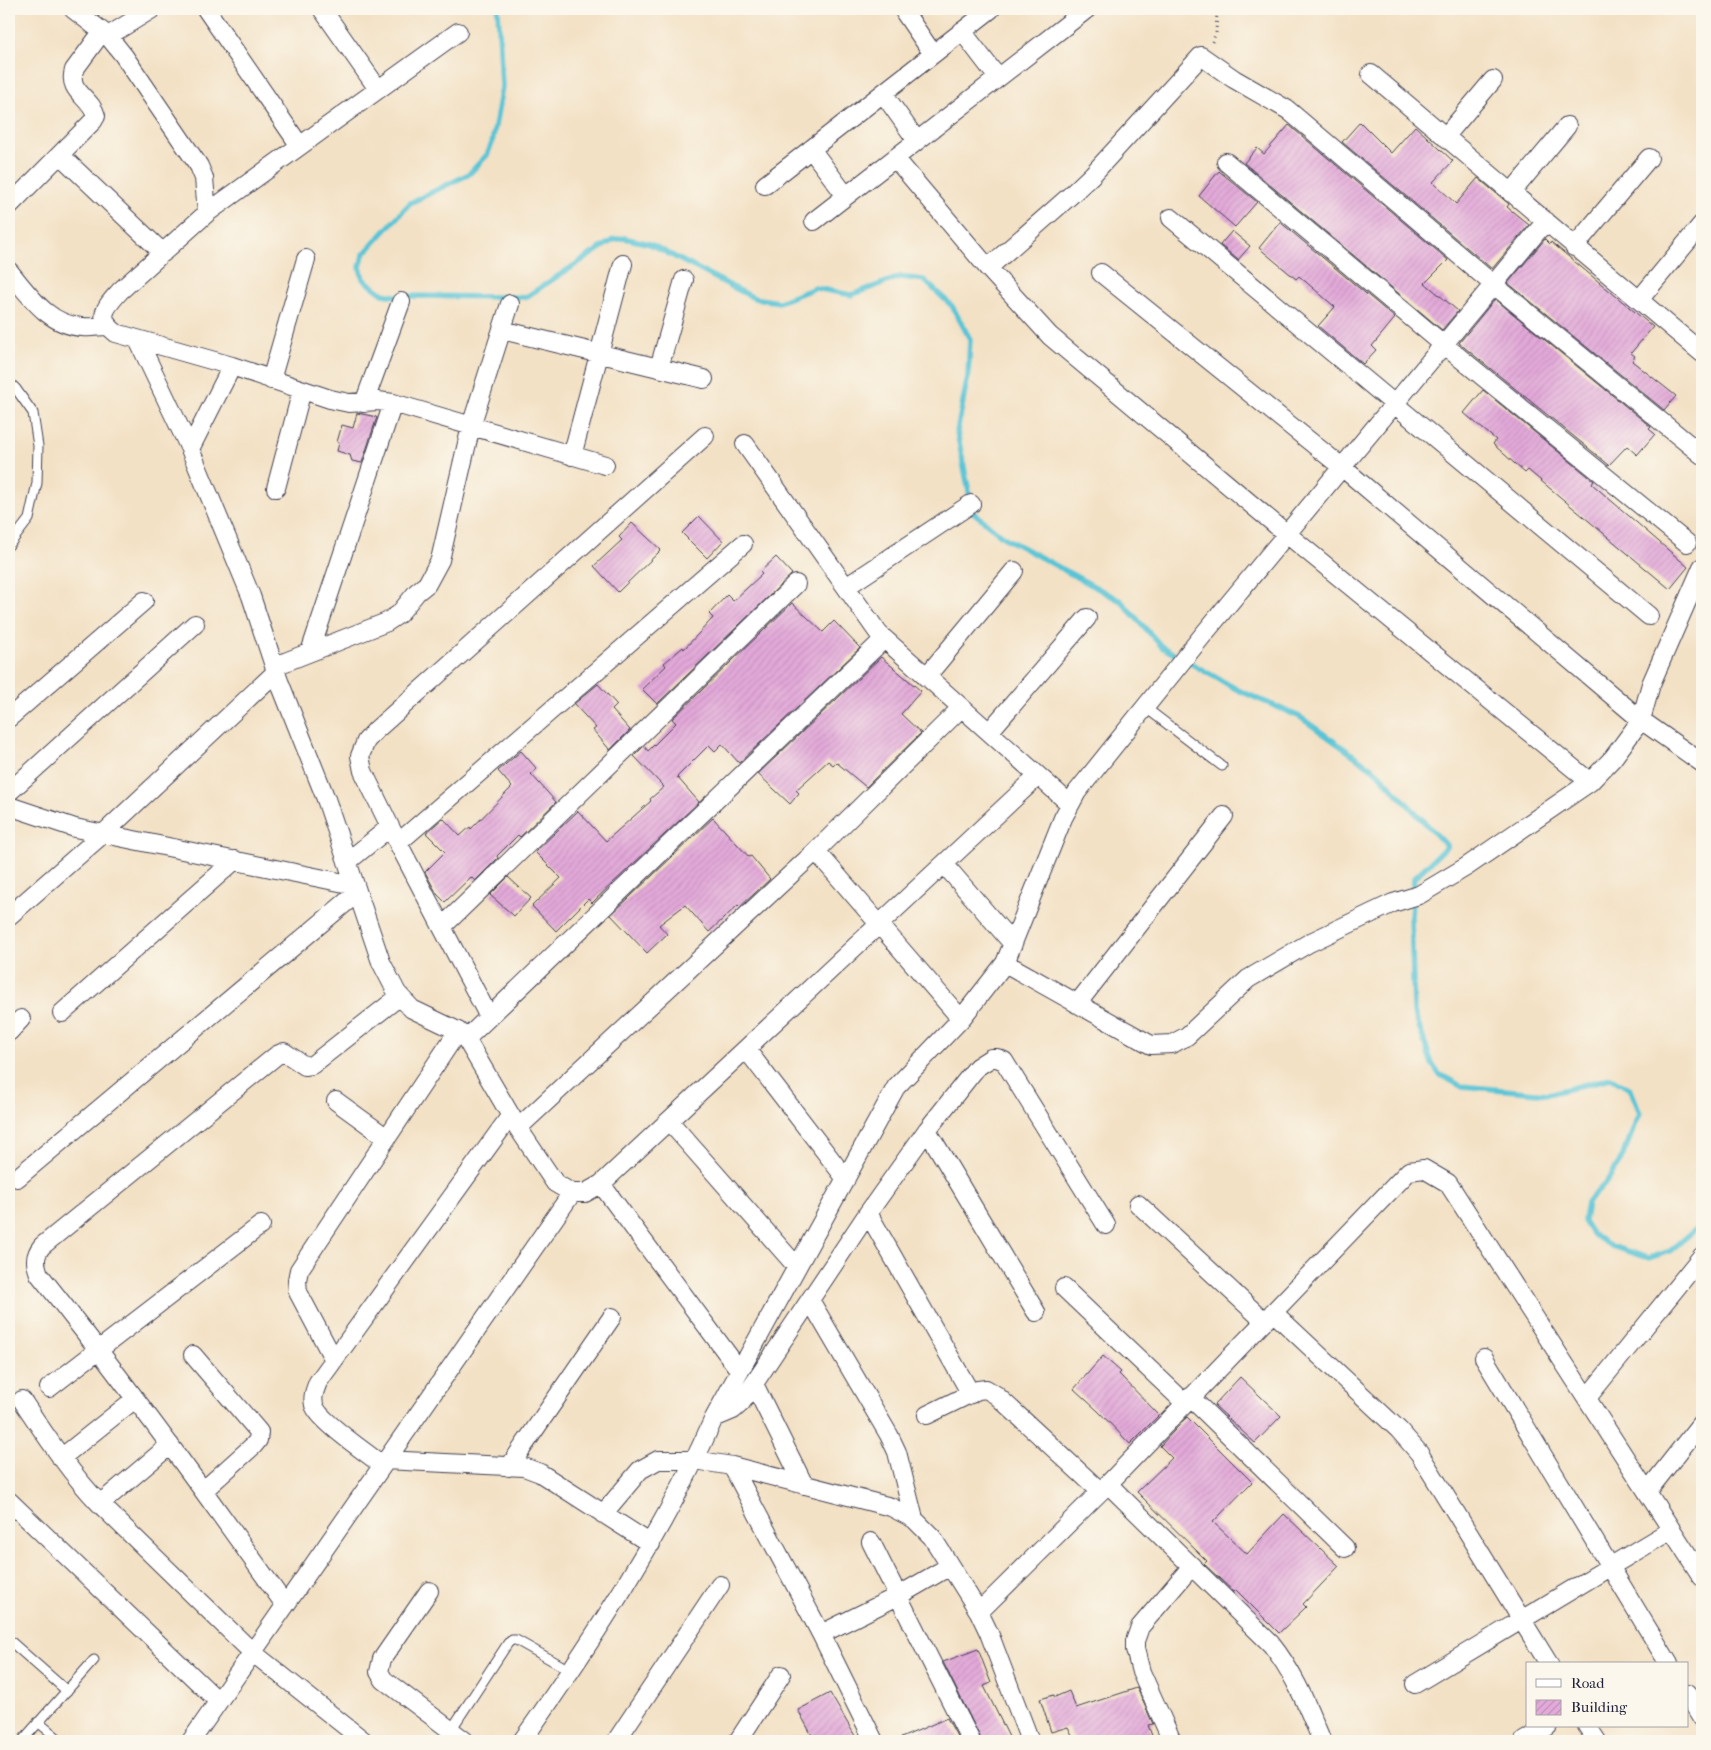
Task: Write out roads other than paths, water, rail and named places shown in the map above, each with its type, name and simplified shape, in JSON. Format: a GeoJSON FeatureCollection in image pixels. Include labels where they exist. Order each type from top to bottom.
{"type":"FeatureCollection","features":[{"type":"Feature","properties":{"kind":"street"},"geometry":{"type":"LineString","coordinates":[[72,9],[105,34],[124,56],[199,166],[204,178],[207,213]]}},
{"type":"Feature","properties":{"kind":"street"},"geometry":{"type":"LineString","coordinates":[[9,206],[93,122],[96,116],[94,110],[73,85],[74,70],[105,34],[152,9]]}},
{"type":"Feature","properties":{"kind":"street"},"geometry":{"type":"LineString","coordinates":[[206,9],[300,146]]}},
{"type":"Feature","properties":{"kind":"street"},"geometry":{"type":"LineString","coordinates":[[322,9],[378,89]]}},
{"type":"Feature","properties":{"kind":"street"},"geometry":{"type":"LineString","coordinates":[[765,185],[991,9]]}},
{"type":"Feature","properties":{"kind":"street"},"geometry":{"type":"LineString","coordinates":[[814,221],[1087,9]]}},
{"type":"Feature","properties":{"kind":"street"},"geometry":{"type":"LineString","coordinates":[[905,13],[933,54]]}},
{"type":"Feature","properties":{"kind":"street"},"geometry":{"type":"LineString","coordinates":[[962,31],[998,78]]}},
{"type":"Feature","properties":{"kind":"street"},"geometry":{"type":"LineString","coordinates":[[458,32],[207,213],[108,304],[104,314],[107,326],[116,334],[232,366],[330,399],[349,403],[378,401],[393,403],[605,465]]}},
{"type":"Feature","properties":{"kind":"street"},"geometry":{"type":"LineString","coordinates":[[988,268],[1092,175],[1201,56],[1234,79],[1288,110],[1494,285],[1702,455]]}},
{"type":"Feature","properties":{"kind":"street"},"geometry":{"type":"LineString","coordinates":[[1371,74],[1702,353]]}},
{"type":"Feature","properties":{"kind":"street"},"geometry":{"type":"LineString","coordinates":[[1445,137],[1493,80]]}},
{"type":"Feature","properties":{"kind":"street"},"geometry":{"type":"LineString","coordinates":[[883,93],[917,141]]}},
{"type":"Feature","properties":{"kind":"street"},"geometry":{"type":"LineString","coordinates":[[1511,193],[1567,126]]}},
{"type":"Feature","properties":{"kind":"street"},"geometry":{"type":"LineString","coordinates":[[811,149],[846,196]]}},
{"type":"Feature","properties":{"kind":"street"},"geometry":{"type":"LineString","coordinates":[[60,155],[163,253]]}},
{"type":"Feature","properties":{"kind":"street"},"geometry":{"type":"LineString","coordinates":[[895,158],[988,268],[1050,336],[1288,535],[1590,782]]}},
{"type":"Feature","properties":{"kind":"street"},"geometry":{"type":"LineString","coordinates":[[1574,247],[1649,158]]}},
{"type":"Feature","properties":{"kind":"street"},"geometry":{"type":"LineString","coordinates":[[1226,162],[1444,345],[1686,543]]}},
{"type":"Feature","properties":{"kind":"street"},"geometry":{"type":"LineString","coordinates":[[1171,218],[1649,616]]}},
{"type":"Feature","properties":{"kind":"street"},"geometry":{"type":"LineString","coordinates":[[522,1741],[571,1671],[651,1544],[695,1460],[714,1418],[896,1087],[961,1019],[1006,963],[1063,818],[1077,792],[1203,635],[1288,535],[1546,221]]}},
{"type":"Feature","properties":{"kind":"street"},"geometry":{"type":"LineString","coordinates":[[1639,300],[1702,224]]}},
{"type":"Feature","properties":{"kind":"street"},"geometry":{"type":"LineString","coordinates":[[272,380],[306,259]]}},
{"type":"Feature","properties":{"kind":"street"},"geometry":{"type":"LineString","coordinates":[[572,456],[623,264]]}},
{"type":"Feature","properties":{"kind":"street"},"geometry":{"type":"LineString","coordinates":[[9,271],[45,313],[62,323],[82,328],[107,326]]}},
{"type":"Feature","properties":{"kind":"street"},"geometry":{"type":"LineString","coordinates":[[1101,273],[1343,468],[1641,720],[1702,763]]}},
{"type":"Feature","properties":{"kind":"street"},"geometry":{"type":"LineString","coordinates":[[659,368],[684,280]]}},
{"type":"Feature","properties":{"kind":"street"},"geometry":{"type":"LineString","coordinates":[[364,403],[401,302]]}},
{"type":"Feature","properties":{"kind":"street"},"geometry":{"type":"LineString","coordinates":[[9,916],[104,833],[275,669],[310,652],[387,622],[400,614],[417,592],[427,584],[440,560],[472,426],[510,304]]}},
{"type":"Feature","properties":{"kind":"street"},"geometry":{"type":"LineString","coordinates":[[502,330],[704,379]]}},
{"type":"Feature","properties":{"kind":"street"},"geometry":{"type":"LineString","coordinates":[[138,340],[190,449],[251,596],[275,669],[326,799],[355,889],[382,962],[397,993],[412,1009],[462,1035],[514,1122],[555,1183],[572,1194],[585,1193],[601,1184],[1038,776]]}},
{"type":"Feature","properties":{"kind":"street"},"geometry":{"type":"LineString","coordinates":[[190,449],[232,366]]}},
{"type":"Feature","properties":{"kind":"street"},"geometry":{"type":"LineString","coordinates":[[276,488],[302,390]]}},
{"type":"Feature","properties":{"kind":"street"},"geometry":{"type":"LineString","coordinates":[[310,652],[393,403]]}},
{"type":"Feature","properties":{"kind":"street"},"geometry":{"type":"LineString","coordinates":[[489,1017],[394,835],[363,771],[360,756],[366,741],[376,730],[705,436]]}},
{"type":"Feature","properties":{"kind":"street"},"geometry":{"type":"LineString","coordinates":[[746,444],[884,638],[926,678],[1070,804]]}},
{"type":"Feature","properties":{"kind":"street"},"geometry":{"type":"LineString","coordinates":[[846,587],[971,504]]}},
{"type":"Feature","properties":{"kind":"street"},"geometry":{"type":"LineString","coordinates":[[347,862],[394,835],[743,544]]}},
{"type":"Feature","properties":{"kind":"street"},"geometry":{"type":"LineString","coordinates":[[1006,963],[1151,1045],[1172,1044],[1188,1036],[1248,979],[1309,943],[1393,903],[1419,895],[1466,867],[1590,782],[1613,758],[1641,720],[1651,684],[1702,567]]}},
{"type":"Feature","properties":{"kind":"street"},"geometry":{"type":"LineString","coordinates":[[926,678],[1014,571]]}},
{"type":"Feature","properties":{"kind":"street"},"geometry":{"type":"LineString","coordinates":[[442,927],[796,584]]}},
{"type":"Feature","properties":{"kind":"street"},"geometry":{"type":"LineString","coordinates":[[9,718],[144,601]]}},
{"type":"Feature","properties":{"kind":"street"},"geometry":{"type":"LineString","coordinates":[[989,732],[1087,618]]}},
{"type":"Feature","properties":{"kind":"street"},"geometry":{"type":"LineString","coordinates":[[9,792],[195,624]]}},
{"type":"Feature","properties":{"kind":"street"},"geometry":{"type":"LineString","coordinates":[[334,1360],[298,1292],[297,1280],[299,1270],[387,1138],[462,1035],[489,1017],[884,638]]}},
{"type":"Feature","properties":{"kind":"street"},"geometry":{"type":"LineString","coordinates":[[651,1544],[540,1473],[524,1467],[384,1462],[322,1418],[314,1407],[313,1397],[318,1382],[514,1122],[816,851],[961,708]]}},
{"type":"Feature","properties":{"kind":"street"},"geometry":{"type":"LineString","coordinates":[[9,806],[75,828],[235,860],[355,889]]}},
{"type":"Feature","properties":{"kind":"street"},"geometry":{"type":"LineString","coordinates":[[1077,1004],[1224,816]]}},
{"type":"Feature","properties":{"kind":"street"},"geometry":{"type":"LineString","coordinates":[[816,851],[961,1019]]}},
{"type":"Feature","properties":{"kind":"street"},"geometry":{"type":"LineString","coordinates":[[62,1013],[235,860]]}},
{"type":"Feature","properties":{"kind":"street"},"geometry":{"type":"LineString","coordinates":[[944,864],[1013,944]]}},
{"type":"Feature","properties":{"kind":"street"},"geometry":{"type":"LineString","coordinates":[[17,1178],[355,889]]}},
{"type":"Feature","properties":{"kind":"street"},"geometry":{"type":"LineString","coordinates":[[285,1605],[204,1490],[39,1274],[35,1262],[37,1253],[42,1246],[277,1055],[284,1052],[305,1066],[312,1065],[400,996]]}},
{"type":"Feature","properties":{"kind":"street"},"geometry":{"type":"LineString","coordinates":[[9,1032],[21,1019]]}},
{"type":"Feature","properties":{"kind":"street"},"geometry":{"type":"LineString","coordinates":[[746,1049],[846,1179]]}},
{"type":"Feature","properties":{"kind":"street"},"geometry":{"type":"LineString","coordinates":[[714,1418],[733,1410],[740,1403],[868,1213],[927,1130],[977,1067],[991,1058],[1004,1061],[1106,1225]]}},
{"type":"Feature","properties":{"kind":"street"},"geometry":{"type":"LineString","coordinates":[[336,1101],[387,1138]]}},
{"type":"Feature","properties":{"kind":"street"},"geometry":{"type":"LineString","coordinates":[[669,1121],[797,1267]]}},
{"type":"Feature","properties":{"kind":"street"},"geometry":{"type":"LineString","coordinates":[[927,1130],[1036,1312]]}},
{"type":"Feature","properties":{"kind":"street"},"geometry":{"type":"LineString","coordinates":[[979,1612],[1104,1487],[1409,1171],[1424,1169],[1448,1183],[1702,1577]]}},
{"type":"Feature","properties":{"kind":"street"},"geometry":{"type":"LineString","coordinates":[[601,1184],[740,1371]]}},
{"type":"Feature","properties":{"kind":"street"},"geometry":{"type":"LineString","coordinates":[[191,1741],[572,1194]]}},
{"type":"Feature","properties":{"kind":"street"},"geometry":{"type":"LineString","coordinates":[[1138,1204],[1269,1316],[1409,1440],[1419,1453],[1548,1662]]}},
{"type":"Feature","properties":{"kind":"street"},"geometry":{"type":"LineString","coordinates":[[868,1213],[971,1394]]}},
{"type":"Feature","properties":{"kind":"street"},"geometry":{"type":"LineString","coordinates":[[49,1388],[261,1224]]}},
{"type":"Feature","properties":{"kind":"street"},"geometry":{"type":"LineString","coordinates":[[1587,1398],[1702,1256]]}},
{"type":"Feature","properties":{"kind":"street"},"geometry":{"type":"LineString","coordinates":[[1064,1288],[1188,1400],[1345,1548]]}},
{"type":"Feature","properties":{"kind":"street"},"geometry":{"type":"LineString","coordinates":[[810,1300],[888,1435],[896,1452],[914,1519]]}},
{"type":"Feature","properties":{"kind":"street"},"geometry":{"type":"LineString","coordinates":[[509,1467],[612,1317]]}},
{"type":"Feature","properties":{"kind":"street"},"geometry":{"type":"LineString","coordinates":[[193,1355],[259,1432],[258,1440],[254,1445],[204,1490]]}},
{"type":"Feature","properties":{"kind":"street"},"geometry":{"type":"LineString","coordinates":[[1484,1358],[1668,1662]]}},
{"type":"Feature","properties":{"kind":"street"},"geometry":{"type":"LineString","coordinates":[[754,1384],[804,1485]]}},
{"type":"Feature","properties":{"kind":"street"},"geometry":{"type":"LineString","coordinates":[[926,1415],[978,1390],[986,1389],[996,1395],[1104,1487],[1192,1566],[1271,1644],[1286,1663],[1302,1692],[1319,1740]]}},
{"type":"Feature","properties":{"kind":"street"},"geometry":{"type":"LineString","coordinates":[[61,1458],[135,1399]]}},
{"type":"Feature","properties":{"kind":"street"},"geometry":{"type":"LineString","coordinates":[[22,1400],[61,1458],[84,1488],[100,1504],[252,1652],[364,1741]]}},
{"type":"Feature","properties":{"kind":"street"},"geometry":{"type":"LineString","coordinates":[[1647,1492],[1702,1422]]}},
{"type":"Feature","properties":{"kind":"street"},"geometry":{"type":"LineString","coordinates":[[100,1504],[170,1445]]}},
{"type":"Feature","properties":{"kind":"street"},"geometry":{"type":"LineString","coordinates":[[603,1514],[640,1470],[658,1460],[695,1460],[732,1466],[891,1507],[914,1519],[932,1537],[979,1612],[989,1633],[1030,1741]]}},
{"type":"Feature","properties":{"kind":"street"},"geometry":{"type":"LineString","coordinates":[[732,1466],[821,1634],[874,1741]]}},
{"type":"Feature","properties":{"kind":"street"},"geometry":{"type":"LineString","coordinates":[[9,1501],[218,1701]]}},
{"type":"Feature","properties":{"kind":"street"},"geometry":{"type":"LineString","coordinates":[[1415,1684],[1671,1530]]}},
{"type":"Feature","properties":{"kind":"street"},"geometry":{"type":"LineString","coordinates":[[871,1542],[970,1741]]}},
{"type":"Feature","properties":{"kind":"street"},"geometry":{"type":"LineString","coordinates":[[821,1634],[898,1596],[950,1566]]}},
{"type":"Feature","properties":{"kind":"street"},"geometry":{"type":"LineString","coordinates":[[1172,1741],[1141,1672],[1135,1642],[1140,1627],[1192,1566]]}},
{"type":"Feature","properties":{"kind":"street"},"geometry":{"type":"LineString","coordinates":[[616,1741],[720,1585]]}},
{"type":"Feature","properties":{"kind":"street"},"geometry":{"type":"LineString","coordinates":[[429,1591],[382,1659],[379,1672],[384,1680],[465,1741]]}},
{"type":"Feature","properties":{"kind":"street"},"geometry":{"type":"LineString","coordinates":[[738,1741],[781,1675]]}},
{"type":"Feature","properties":{"kind":"street"},"geometry":{"type":"LineString","coordinates":[[1688,1696],[1702,1718]]}},
{"type":"Feature","properties":{"kind":"street"},"geometry":{"type":"LineString","coordinates":[[1524,1741],[1545,1728]]}},
{"type":"Feature","properties":{"kind":"street"},"geometry":{"type":"LineString","coordinates":[[1588,1728],[1596,1741]]}},
{"type":"Feature","properties":{"kind":"lane"},"geometry":{"type":"LineString","coordinates":[[9,382],[33,414],[38,446],[37,483],[29,519],[10,542]]}},
{"type":"Feature","properties":{"kind":"lane"},"geometry":{"type":"LineString","coordinates":[[1146,708],[1222,766]]}},
{"type":"Feature","properties":{"kind":"lane"},"geometry":{"type":"LineString","coordinates":[[9,1640],[66,1690]]}},
{"type":"Feature","properties":{"kind":"lane"},"geometry":{"type":"LineString","coordinates":[[451,1730],[508,1643],[512,1640],[516,1640],[571,1671]]}},
{"type":"Feature","properties":{"kind":"lane"},"geometry":{"type":"LineString","coordinates":[[22,1741],[94,1660]]}},
{"type":"Feature","properties":{"kind":"lane"},"geometry":{"type":"LineString","coordinates":[[38,1722],[61,1741]]}},
{"type":"Feature","properties":{"kind":"waterway"},"geometry":{"type":"LineString","coordinates":[[498,9],[502,87],[492,143],[487,155],[469,174],[410,203],[363,255],[360,267],[363,279],[383,294],[396,296],[526,297],[613,240],[624,238],[650,244],[754,298],[779,302],[815,288],[851,295],[900,277],[924,280],[952,306],[970,339],[968,376],[957,432],[973,512],[1003,537],[1121,601],[1162,647],[1238,690],[1300,717],[1377,772],[1447,846],[1414,878],[1411,916],[1414,1012],[1432,1064],[1439,1074],[1461,1086],[1548,1094],[1611,1078],[1631,1090],[1640,1113],[1621,1160],[1605,1184],[1587,1202],[1584,1221],[1592,1234],[1611,1246],[1649,1258],[1670,1251],[1702,1224]]}}]}
